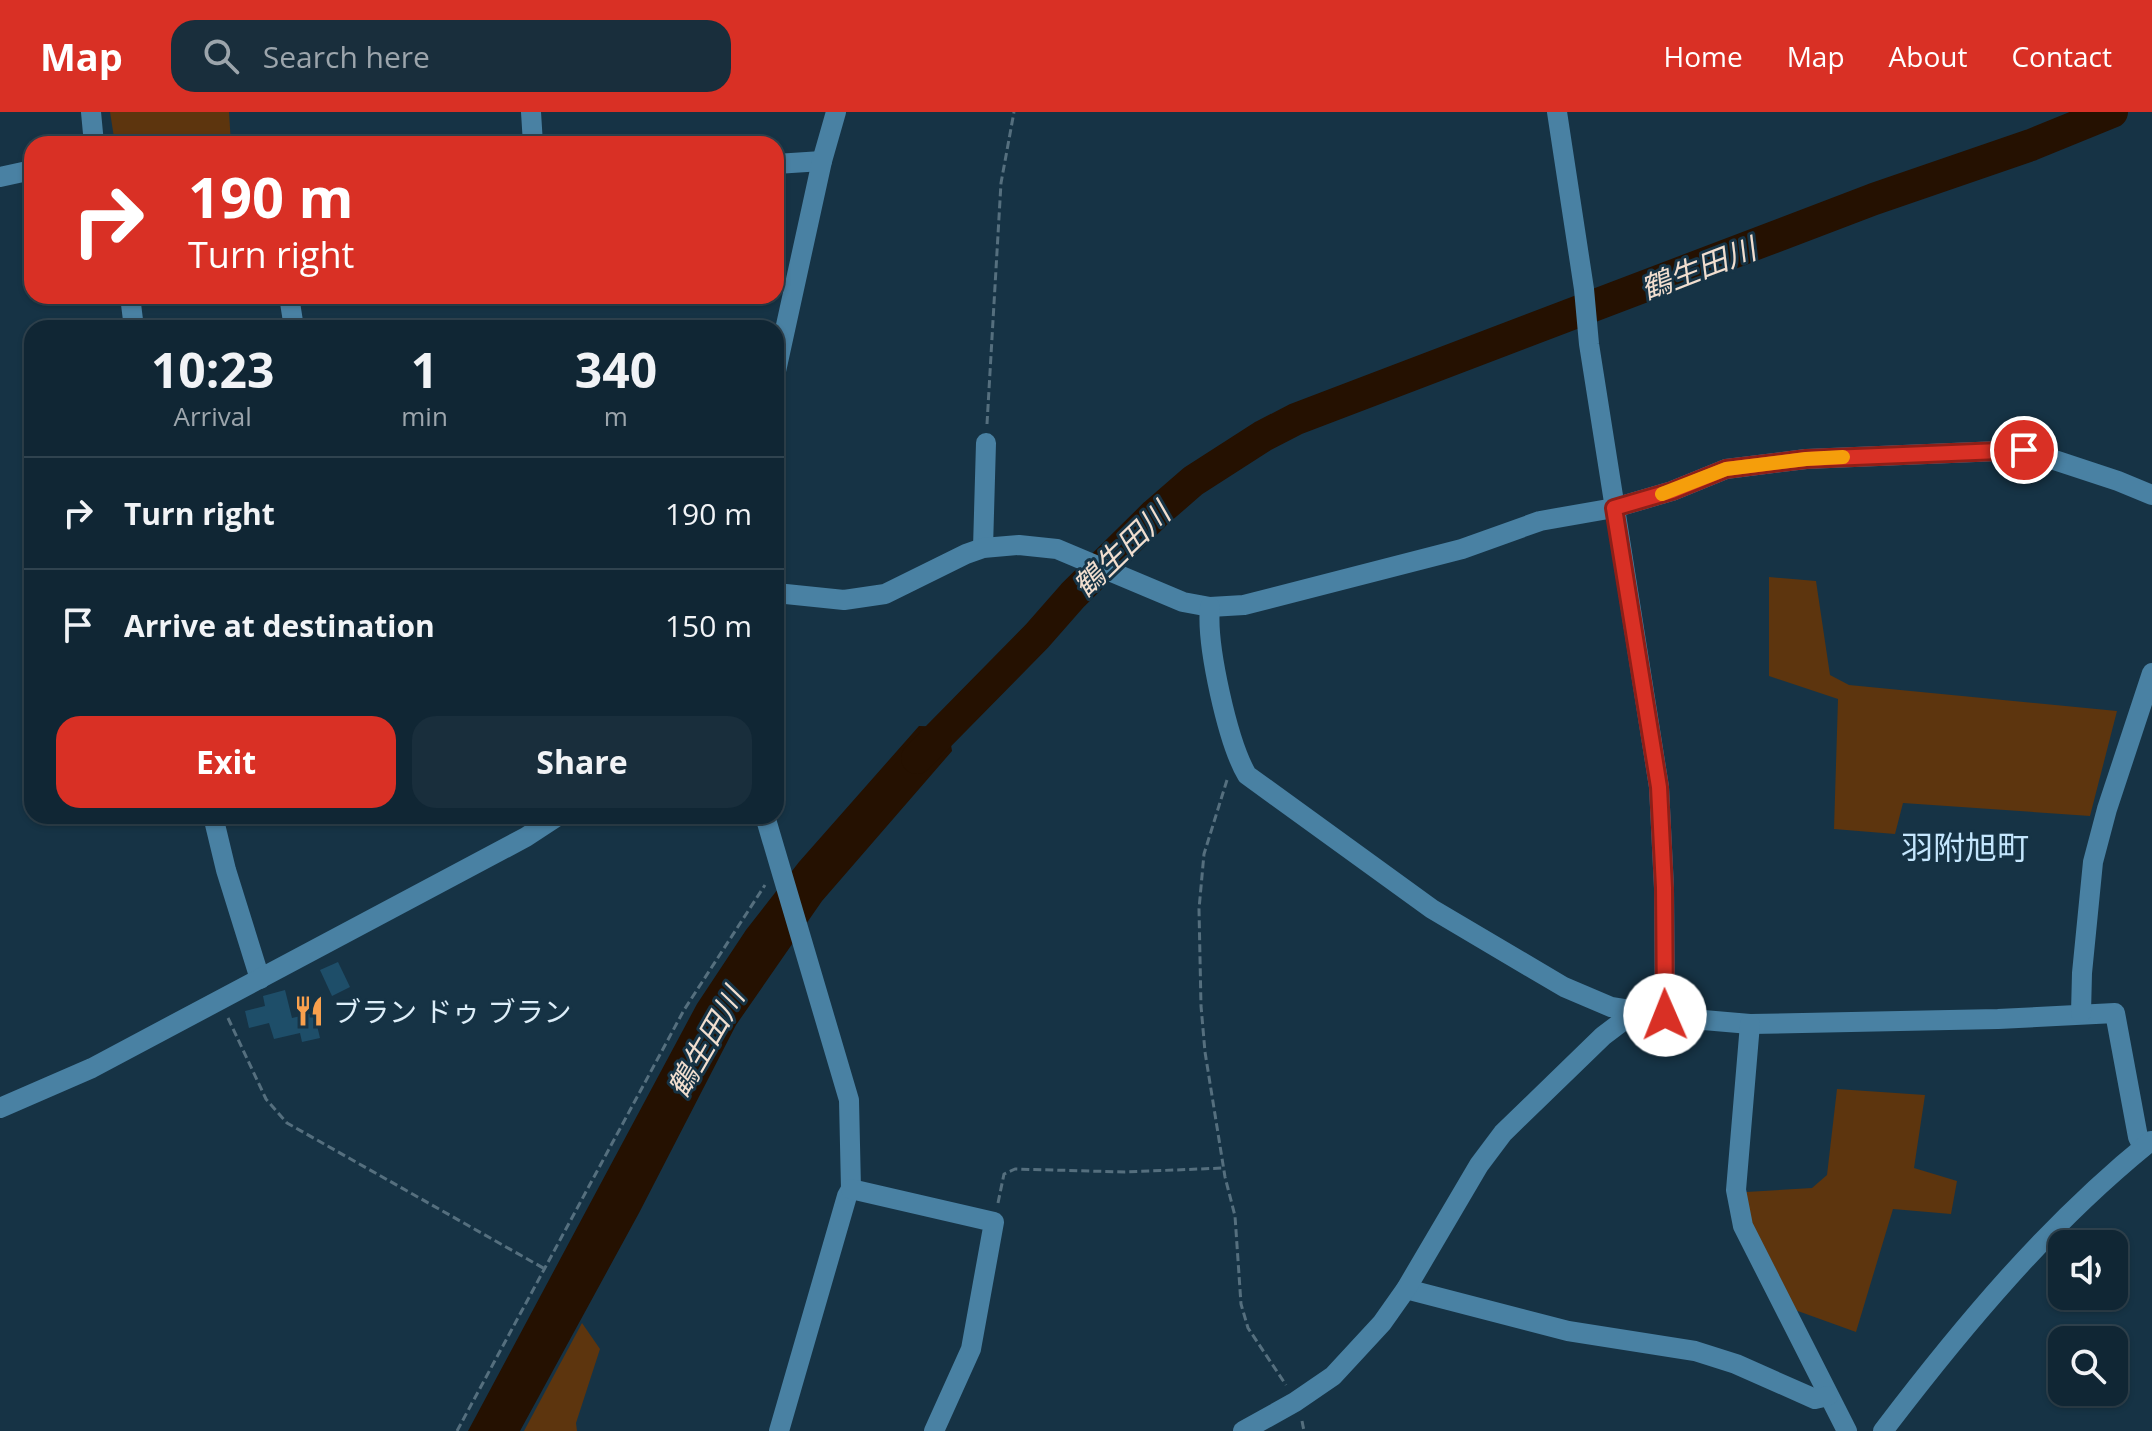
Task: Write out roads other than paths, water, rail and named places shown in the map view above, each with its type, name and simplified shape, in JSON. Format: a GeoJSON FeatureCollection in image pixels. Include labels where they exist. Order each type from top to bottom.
{"type":"FeatureCollection","features":[{"type":"Feature","properties":{"kind":"street"},"geometry":{"type":"LineString","coordinates":[[91,112],[93,136]]}},
{"type":"Feature","properties":{"kind":"street"},"geometry":{"type":"LineString","coordinates":[[531,112],[532,136]]}},
{"type":"Feature","properties":{"kind":"street"},"geometry":{"type":"LineString","coordinates":[[784,334],[822,161],[836,112]]}},
{"type":"Feature","properties":{"kind":"street"},"geometry":{"type":"LineString","coordinates":[[1557,112],[1614,508],[1659,787],[1665,1015]]}},
{"type":"Feature","properties":{"kind":"street"},"geometry":{"type":"LineString","coordinates":[[784,163],[822,161]]}},
{"type":"Feature","properties":{"kind":"street"},"geometry":{"type":"LineString","coordinates":[[0,177],[24,172]]}},
{"type":"Feature","properties":{"kind":"street"},"geometry":{"type":"LineString","coordinates":[[983,548],[986,443]]}},
{"type":"Feature","properties":{"kind":"street"},"geometry":{"type":"LineString","coordinates":[[784,594],[844,600],[885,594],[983,548],[1039,545],[1057,549],[1183,602],[1210,607],[1244,605],[1462,549],[1540,521],[1614,508],[1672,491],[1726,469],[1806,459],[2024,450],[2152,495]]}},
{"type":"Feature","properties":{"kind":"street"},"geometry":{"type":"LineString","coordinates":[[1210,607],[1209,634],[1237,759],[1247,775],[1432,909],[1564,987],[1611,1007],[1750,1024],[1998,1019],[2115,1013],[2138,1137],[2148,1144],[2083,1200],[2028,1256],[1939,1357],[1883,1431]]}},
{"type":"Feature","properties":{"kind":"street"},"geometry":{"type":"LineString","coordinates":[[2081,1013],[2093,862],[2107,809],[2152,673]]}},
{"type":"Feature","properties":{"kind":"street"},"geometry":{"type":"LineString","coordinates":[[215,824],[260,979]]}},
{"type":"Feature","properties":{"kind":"street"},"geometry":{"type":"LineString","coordinates":[[0,1108],[92,1068],[546,824]]}},
{"type":"Feature","properties":{"kind":"street"},"geometry":{"type":"LineString","coordinates":[[767,824],[849,1100],[851,1189],[779,1431]]}},
{"type":"Feature","properties":{"kind":"street"},"geometry":{"type":"LineString","coordinates":[[1243,1431],[1333,1376],[1382,1323],[1406,1289],[1479,1165],[1503,1133],[1603,1036],[1636,1011]]}},
{"type":"Feature","properties":{"kind":"street"},"geometry":{"type":"LineString","coordinates":[[1750,1024],[1736,1190],[1743,1226],[1847,1431]]}},
{"type":"Feature","properties":{"kind":"street"},"geometry":{"type":"LineString","coordinates":[[851,1189],[994,1222],[971,1349],[934,1431]]}},
{"type":"Feature","properties":{"kind":"street"},"geometry":{"type":"LineString","coordinates":[[1406,1289],[1568,1331],[1695,1351],[1736,1364],[1815,1399],[1828,1396]]}},
{"type":"Feature","properties":{"kind":"water"},"geometry":{"type":"Polygon","coordinates":[[[919,726],[948,727],[952,751],[822,901],[736,1025],[639,1213],[520,1431],[468,1431],[697,1004],[746,930],[799,862],[919,726]]]}},
{"type":"Feature","properties":{"kind":"waterway","name":"鶴生田川"},"geometry":{"type":"LineString","coordinates":[[917,758],[1155,514],[1193,481],[1263,436],[1296,419],[2112,112]]}},
{"type":"Feature","properties":{"kind":"place","name":"ブラン ドゥ ブラン"},"geometry":{"type":"Point","coordinates":[309,1011]}},
{"type":"Feature","properties":{"kind":"district","name":"羽附旭町"},"geometry":{"type":"Point","coordinates":[1965,846]}}]}
